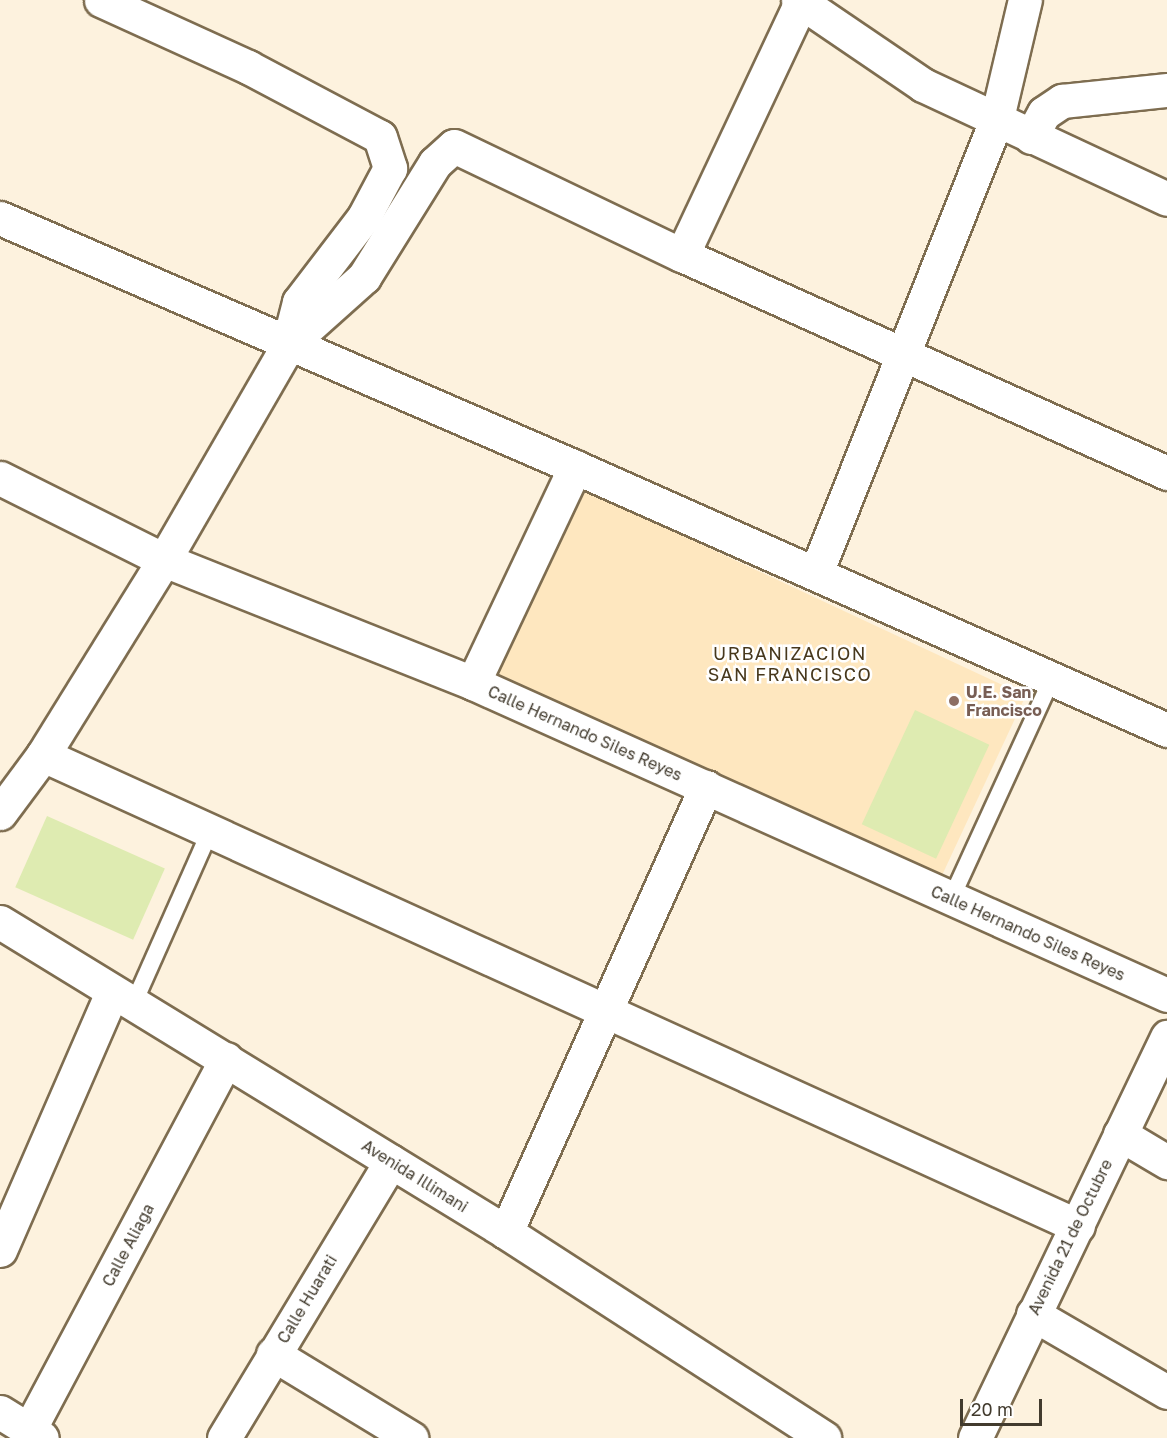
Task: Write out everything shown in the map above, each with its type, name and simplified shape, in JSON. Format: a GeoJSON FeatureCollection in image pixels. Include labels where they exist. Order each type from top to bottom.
{"type":"FeatureCollection","features":[{"type":"Feature","properties":{"kind":"street"},"geometry":{"type":"LineString","coordinates":[[0,813],[43,755],[164,560],[288,345],[299,302],[364,217],[390,168],[380,137],[248,67],[101,0]]}},
{"type":"Feature","properties":{"kind":"street"},"geometry":{"type":"LineString","coordinates":[[816,573],[905,357],[997,118],[1025,0]]}},
{"type":"Feature","properties":{"kind":"street"},"geometry":{"type":"LineString","coordinates":[[682,255],[799,1],[923,85],[1167,199]]}},
{"type":"Feature","properties":{"kind":"street"},"geometry":{"type":"LineString","coordinates":[[1031,137],[1044,113],[1062,101],[1167,90]]}},
{"type":"Feature","properties":{"kind":"street"},"geometry":{"type":"LineString","coordinates":[[288,345],[364,277],[435,163],[454,146],[682,255],[1167,473]]}},
{"type":"Feature","properties":{"kind":"street"},"geometry":{"type":"LineString","coordinates":[[0,218],[816,573],[1051,681],[1167,730]]}},
{"type":"Feature","properties":{"kind":"street"},"geometry":{"type":"LineString","coordinates":[[473,683],[574,467]]}},
{"type":"Feature","properties":{"kind":"street","name":"Calle Hernando Siles Reyes"},"geometry":{"type":"LineString","coordinates":[[0,478],[164,560],[473,683],[1167,994]]}},
{"type":"Feature","properties":{"kind":"street"},"geometry":{"type":"LineString","coordinates":[[43,755],[1078,1226]]}},
{"type":"Feature","properties":{"kind":"street"},"geometry":{"type":"LineString","coordinates":[[506,1232],[706,788]]}},
{"type":"Feature","properties":{"kind":"street","name":"Avenida Illimani"},"geometry":{"type":"LineString","coordinates":[[0,922],[122,999],[226,1059],[506,1232],[824,1438]]}},
{"type":"Feature","properties":{"kind":"street"},"geometry":{"type":"LineString","coordinates":[[0,1250],[122,999]]}},
{"type":"Feature","properties":{"kind":"street","name":"Avenida 21 de Octubre"},"geometry":{"type":"LineString","coordinates":[[975,1438],[1167,1037]]}},
{"type":"Feature","properties":{"kind":"street","name":"Calle Aliaga"},"geometry":{"type":"LineString","coordinates":[[36,1434],[226,1059]]}},
{"type":"Feature","properties":{"kind":"street"},"geometry":{"type":"LineString","coordinates":[[1120,1134],[1167,1162]]}},
{"type":"Feature","properties":{"kind":"street","name":"Calle Huarati"},"geometry":{"type":"LineString","coordinates":[[224,1438],[391,1161]]}},
{"type":"Feature","properties":{"kind":"street"},"geometry":{"type":"LineString","coordinates":[[1033,1314],[1167,1392]]}},
{"type":"Feature","properties":{"kind":"street"},"geometry":{"type":"LineString","coordinates":[[273,1354],[411,1438]]}},
{"type":"Feature","properties":{"kind":"street"},"geometry":{"type":"LineString","coordinates":[[0,1412],[36,1434]]}},
{"type":"Feature","properties":{"kind":"lane"},"geometry":{"type":"LineString","coordinates":[[951,898],[1051,681]]}},
{"type":"Feature","properties":{"kind":"lane"},"geometry":{"type":"LineString","coordinates":[[122,999],[210,831]]}},
{"type":"Feature","properties":{"kind":"shaded area"},"geometry":{"type":"Polygon","coordinates":[[[578,487],[1026,696],[939,882],[491,674],[578,487]]]}},
{"type":"Feature","properties":{"kind":"green space"},"geometry":{"type":"Polygon","coordinates":[[[915,710],[989,745],[936,859],[862,824],[915,710]]]}},
{"type":"Feature","properties":{"kind":"green space"},"geometry":{"type":"Polygon","coordinates":[[[47,816],[165,868],[133,940],[15,887],[47,816]]]}},
{"type":"Feature","properties":{"kind":"place","name":"U.E. San Francisco"},"geometry":{"type":"Point","coordinates":[954,701]}},
{"type":"Feature","properties":{"kind":"district","name":"URBANIZACION SAN FRANCISCO"},"geometry":{"type":"Point","coordinates":[790,664]}}]}
